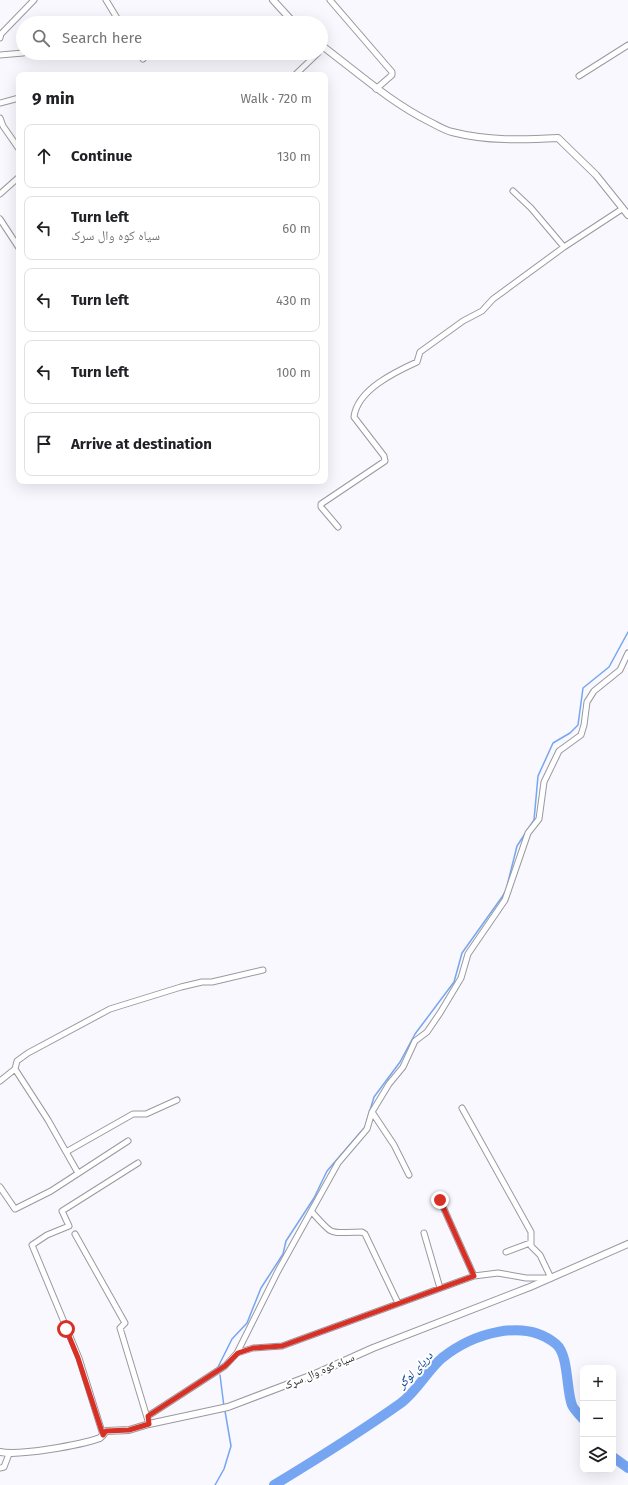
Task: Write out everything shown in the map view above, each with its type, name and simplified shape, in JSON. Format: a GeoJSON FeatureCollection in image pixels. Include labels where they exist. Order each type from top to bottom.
{"type":"FeatureCollection","features":[{"type":"Feature","properties":{"kind":"street"},"geometry":{"type":"LineString","coordinates":[[19,16],[34,0]]}},
{"type":"Feature","properties":{"kind":"street"},"geometry":{"type":"LineString","coordinates":[[106,0],[116,16]]}},
{"type":"Feature","properties":{"kind":"street"},"geometry":{"type":"LineString","coordinates":[[273,0],[288,16]]}},
{"type":"Feature","properties":{"kind":"street"},"geometry":{"type":"LineString","coordinates":[[330,0],[392,72],[392,75],[376,89]]}},
{"type":"Feature","properties":{"kind":"street"},"geometry":{"type":"LineString","coordinates":[[0,38],[16,19]]}},
{"type":"Feature","properties":{"kind":"street"},"geometry":{"type":"LineString","coordinates":[[579,76],[628,45]]}},
{"type":"Feature","properties":{"kind":"street"},"geometry":{"type":"LineString","coordinates":[[0,55],[16,53]]}},
{"type":"Feature","properties":{"kind":"street"},"geometry":{"type":"LineString","coordinates":[[328,53],[376,89],[419,117],[452,132],[507,140],[558,138],[596,175],[628,215]]}},
{"type":"Feature","properties":{"kind":"street"},"geometry":{"type":"LineString","coordinates":[[298,72],[311,60]]}},
{"type":"Feature","properties":{"kind":"street"},"geometry":{"type":"LineString","coordinates":[[0,103],[16,99]]}},
{"type":"Feature","properties":{"kind":"street"},"geometry":{"type":"LineString","coordinates":[[0,118],[3,126],[16,146]]}},
{"type":"Feature","properties":{"kind":"street"},"geometry":{"type":"LineString","coordinates":[[0,194],[16,180]]}},
{"type":"Feature","properties":{"kind":"street"},"geometry":{"type":"LineString","coordinates":[[513,190],[531,208],[564,247]]}},
{"type":"Feature","properties":{"kind":"street"},"geometry":{"type":"LineString","coordinates":[[338,527],[321,504],[385,461],[384,456],[354,417],[360,401],[370,389],[417,362],[420,352],[463,321],[482,311],[493,299],[564,247],[622,209]]}},
{"type":"Feature","properties":{"kind":"street"},"geometry":{"type":"LineString","coordinates":[[0,219],[16,243]]}},
{"type":"Feature","properties":{"kind":"street"},"geometry":{"type":"LineString","coordinates":[[148,1416],[225,1366],[238,1353],[278,1271],[338,1163],[367,1129],[372,1112],[389,1084],[402,1067],[415,1041],[427,1032],[462,978],[468,954],[505,900],[528,833],[539,819],[544,782],[559,751],[580,735],[584,725],[587,702],[594,691],[620,670],[628,653]]}},
{"type":"Feature","properties":{"kind":"street"},"geometry":{"type":"LineString","coordinates":[[0,1081],[15,1069],[17,1061],[28,1053],[110,1009],[181,987],[202,982],[212,982],[263,970]]}},
{"type":"Feature","properties":{"kind":"street"},"geometry":{"type":"LineString","coordinates":[[15,1069],[48,1120],[78,1172]]}},
{"type":"Feature","properties":{"kind":"street"},"geometry":{"type":"LineString","coordinates":[[66,1152],[133,1114],[146,1114],[177,1100]]}},
{"type":"Feature","properties":{"kind":"street"},"geometry":{"type":"LineString","coordinates":[[238,1353],[253,1348],[282,1346],[328,1331],[398,1303],[474,1276],[498,1273],[526,1278],[551,1278],[540,1256],[530,1243],[531,1232],[462,1108]]}},
{"type":"Feature","properties":{"kind":"street"},"geometry":{"type":"LineString","coordinates":[[372,1112],[394,1145],[409,1175]]}},
{"type":"Feature","properties":{"kind":"street"},"geometry":{"type":"LineString","coordinates":[[0,1188],[15,1209],[51,1191],[78,1172],[128,1141]]}},
{"type":"Feature","properties":{"kind":"street"},"geometry":{"type":"LineString","coordinates":[[103,1435],[78,1358],[32,1245],[47,1235],[69,1226],[62,1211],[138,1163]]}},
{"type":"Feature","properties":{"kind":"street"},"geometry":{"type":"LineString","coordinates":[[440,1200],[474,1276]]}},
{"type":"Feature","properties":{"kind":"street"},"geometry":{"type":"LineString","coordinates":[[312,1212],[333,1232],[340,1234],[362,1232],[365,1234],[398,1303]]}},
{"type":"Feature","properties":{"kind":"street"},"geometry":{"type":"LineString","coordinates":[[424,1233],[440,1288]]}},
{"type":"Feature","properties":{"kind":"street"},"geometry":{"type":"LineString","coordinates":[[75,1234],[124,1323],[120,1328],[148,1416],[149,1424]]}},
{"type":"Feature","properties":{"kind":"street"},"geometry":{"type":"LineString","coordinates":[[506,1252],[530,1243]]}},
{"type":"Feature","properties":{"kind":"street","name":"سیاه کوه وال سړک"},"geometry":{"type":"LineString","coordinates":[[0,1452],[9,1454],[59,1447],[101,1437],[106,1431],[134,1429],[149,1424],[228,1408],[315,1374],[373,1348],[551,1278],[628,1244]]}},
{"type":"Feature","properties":{"kind":"street"},"geometry":{"type":"LineString","coordinates":[[0,1468],[4,1467],[9,1454]]}},
{"type":"Feature","properties":{"kind":"waterway"},"geometry":{"type":"LineString","coordinates":[[218,1367],[232,1339],[247,1323],[261,1288],[283,1254],[286,1241],[314,1198],[327,1171],[365,1127],[374,1097],[400,1062],[415,1034],[454,982],[462,953],[506,890],[517,846],[534,820],[538,776],[553,743],[570,733],[578,725],[583,688],[609,667],[628,632]]}},
{"type":"Feature","properties":{"kind":"waterway","name":"دریای لوگر"},"geometry":{"type":"LineString","coordinates":[[274,1485],[401,1403],[412,1393],[437,1363],[454,1349],[483,1336],[498,1332],[514,1330],[529,1331],[543,1336],[556,1344],[563,1356],[572,1405],[580,1416]]}},
{"type":"Feature","properties":{"kind":"waterway"},"geometry":{"type":"LineString","coordinates":[[220,1375],[224,1407]]}},
{"type":"Feature","properties":{"kind":"waterway"},"geometry":{"type":"LineString","coordinates":[[215,1485],[224,1469],[231,1446],[225,1411]]}},
{"type":"Feature","properties":{"kind":"waterway","name":"دریای لوگر"},"geometry":{"type":"LineString","coordinates":[[616,1459],[628,1468]]}},
{"type":"Feature","properties":{"kind":"route"},"geometry":{"type":"LineString","coordinates":[[66,1329],[78,1358],[103,1435],[106,1431],[140,1428],[149,1424],[148,1416],[169,1404],[225,1366],[238,1353],[253,1348],[282,1346],[328,1331],[398,1303],[461,1282],[474,1276],[440,1200]]}}]}
